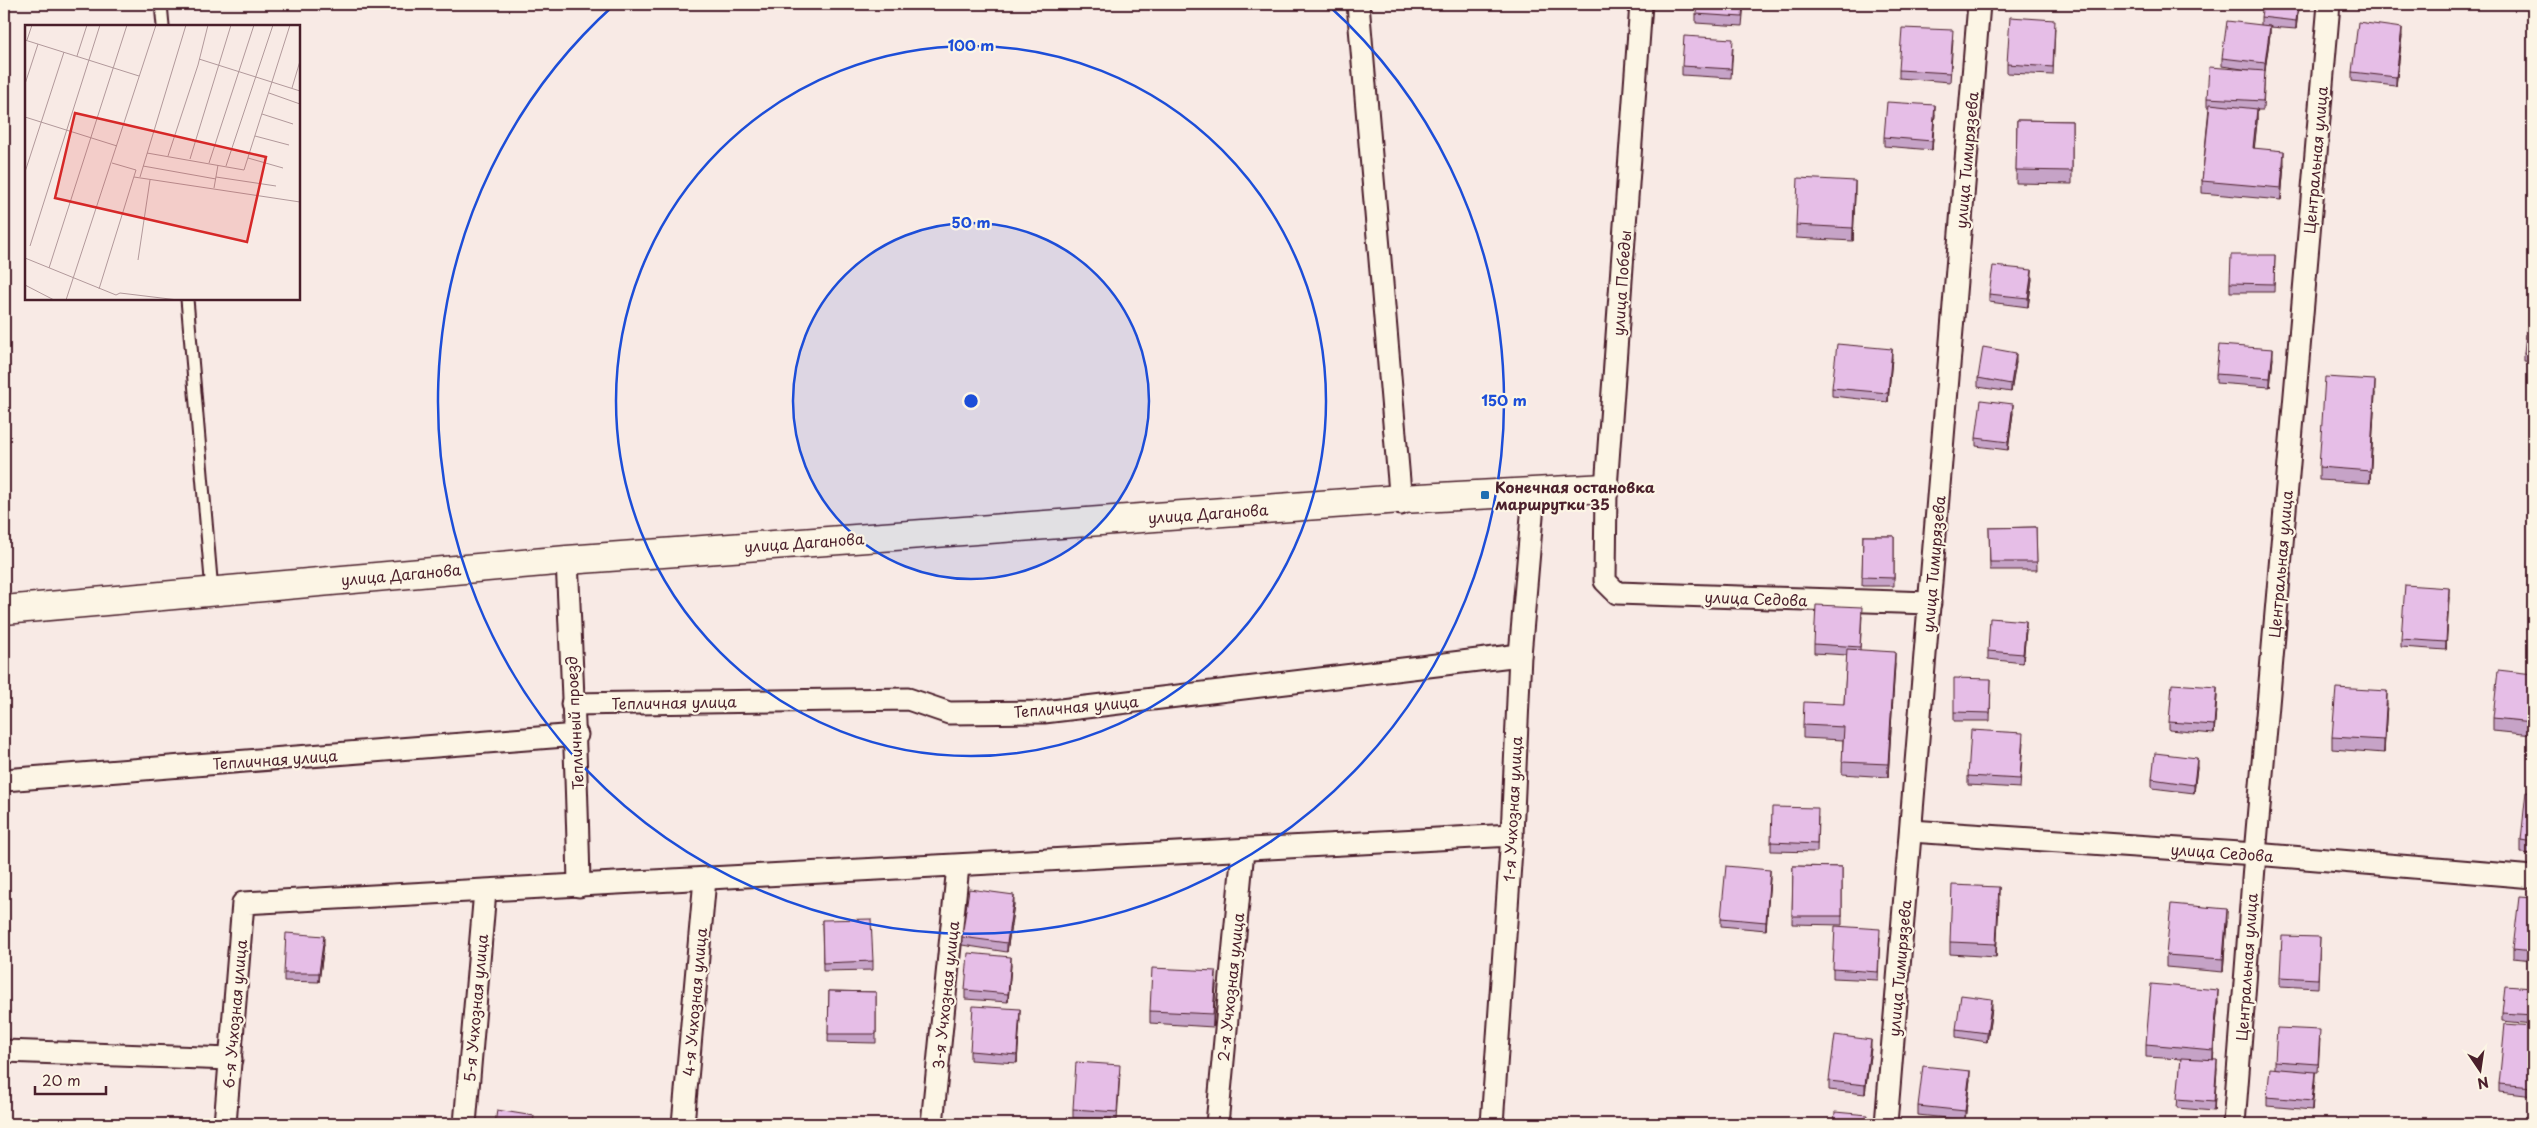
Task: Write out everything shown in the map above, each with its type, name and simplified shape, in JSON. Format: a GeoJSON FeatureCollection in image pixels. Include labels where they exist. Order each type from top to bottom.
{"type":"FeatureCollection","features":[{"type":"Feature","properties":{"kind":"main road","name":"улица Даганова"},"geometry":{"type":"LineString","coordinates":[[4,610],[212,591],[568,563],[1401,502],[1606,492]]}},
{"type":"Feature","properties":{"kind":"main road","name":"улица Даганова"},"geometry":{"type":"LineString","coordinates":[[4,616],[568,563]]}},
{"type":"Feature","properties":{"kind":"street"},"geometry":{"type":"LineString","coordinates":[[1358,4],[1401,502]]}},
{"type":"Feature","properties":{"kind":"street","name":"улица Победы"},"geometry":{"type":"LineString","coordinates":[[1605,563],[1606,492],[1641,4]]}},
{"type":"Feature","properties":{"kind":"street","name":"улица Тимирязева"},"geometry":{"type":"LineString","coordinates":[[1886,1124],[1979,4]]}},
{"type":"Feature","properties":{"kind":"street","name":"Центральная улица"},"geometry":{"type":"LineString","coordinates":[[2234,1124],[2255,854],[2329,4]]}},
{"type":"Feature","properties":{"kind":"street","name":"1-я Учхозная улица"},"geometry":{"type":"LineString","coordinates":[[1492,1124],[1512,835],[1520,655],[1533,496]]}},
{"type":"Feature","properties":{"kind":"street","name":"Тепличный проезд"},"geometry":{"type":"LineString","coordinates":[[568,563],[572,704],[576,735],[579,886]]}},
{"type":"Feature","properties":{"kind":"street","name":"улица Седова"},"geometry":{"type":"LineString","coordinates":[[1605,563],[1605,581],[1617,593],[1930,603]]}},
{"type":"Feature","properties":{"kind":"street","name":"Тепличная улица"},"geometry":{"type":"LineString","coordinates":[[572,704],[908,699],[949,713],[1044,712],[1520,655]]}},
{"type":"Feature","properties":{"kind":"street","name":"Тепличная улица"},"geometry":{"type":"LineString","coordinates":[[4,780],[576,735]]}},
{"type":"Feature","properties":{"kind":"street","name":"улица Седова"},"geometry":{"type":"LineString","coordinates":[[1911,831],[2255,854],[2533,876]]}},
{"type":"Feature","properties":{"kind":"street"},"geometry":{"type":"LineString","coordinates":[[486,891],[1512,835]]}},
{"type":"Feature","properties":{"kind":"street","name":"2-я Учхозная улица"},"geometry":{"type":"LineString","coordinates":[[1216,1124],[1243,850]]}},
{"type":"Feature","properties":{"kind":"street","name":"3-я Учхозная улица"},"geometry":{"type":"LineString","coordinates":[[932,1124],[958,866]]}},
{"type":"Feature","properties":{"kind":"street","name":"4-я Учхозная улица"},"geometry":{"type":"LineString","coordinates":[[683,1124],[704,879]]}},
{"type":"Feature","properties":{"kind":"street","name":"6-я Учхозная улица"},"geometry":{"type":"LineString","coordinates":[[224,1124],[243,904],[486,891]]}},
{"type":"Feature","properties":{"kind":"street","name":"5-я Учхозная улица"},"geometry":{"type":"LineString","coordinates":[[465,1124],[486,891]]}},
{"type":"Feature","properties":{"kind":"street"},"geometry":{"type":"LineString","coordinates":[[4,1051],[231,1059]]}},
{"type":"Feature","properties":{"kind":"lane"},"geometry":{"type":"LineString","coordinates":[[161,4],[163,25]]}},
{"type":"Feature","properties":{"kind":"lane"},"geometry":{"type":"LineString","coordinates":[[186,300],[212,591]]}},
{"type":"Feature","properties":{"kind":"building"},"geometry":{"type":"Polygon","coordinates":[[[1697,4],[1743,4],[1742,17],[1696,14],[1697,4]]]}},
{"type":"Feature","properties":{"kind":"building"},"geometry":{"type":"Polygon","coordinates":[[[2263,4],[2298,4],[2296,21],[2261,17],[2263,4]]]}},
{"type":"Feature","properties":{"kind":"building"},"geometry":{"type":"Polygon","coordinates":[[[2010,17],[2055,20],[2053,67],[2007,64],[2010,17]]]}},
{"type":"Feature","properties":{"kind":"building"},"geometry":{"type":"Polygon","coordinates":[[[2227,21],[2270,26],[2265,63],[2222,58],[2227,21]]]}},
{"type":"Feature","properties":{"kind":"building"},"geometry":{"type":"Polygon","coordinates":[[[2358,22],[2402,28],[2396,77],[2352,72],[2358,22]]]}},
{"type":"Feature","properties":{"kind":"building"},"geometry":{"type":"Polygon","coordinates":[[[1902,28],[1953,30],[1950,73],[1899,70],[1902,28]]]}},
{"type":"Feature","properties":{"kind":"building"},"geometry":{"type":"Polygon","coordinates":[[[1684,36],[1733,39],[1731,69],[1682,66],[1684,36]]]}},
{"type":"Feature","properties":{"kind":"building"},"geometry":{"type":"Polygon","coordinates":[[[2209,67],[2265,71],[2263,101],[2207,98],[2209,67]]]}},
{"type":"Feature","properties":{"kind":"building"},"geometry":{"type":"Polygon","coordinates":[[[1887,102],[1935,105],[1932,141],[1884,137],[1887,102]]]}},
{"type":"Feature","properties":{"kind":"building"},"geometry":{"type":"Polygon","coordinates":[[[2210,104],[2257,109],[2253,148],[2284,151],[2281,188],[2202,181],[2210,104]]]}},
{"type":"Feature","properties":{"kind":"building"},"geometry":{"type":"Polygon","coordinates":[[[2017,120],[2072,121],[2072,171],[2016,170],[2017,120]]]}},
{"type":"Feature","properties":{"kind":"building"},"geometry":{"type":"Polygon","coordinates":[[[1798,178],[1855,181],[1853,228],[1796,225],[1798,178]]]}},
{"type":"Feature","properties":{"kind":"building"},"geometry":{"type":"Polygon","coordinates":[[[2231,255],[2275,255],[2274,284],[2230,283],[2231,255]]]}},
{"type":"Feature","properties":{"kind":"building"},"geometry":{"type":"Polygon","coordinates":[[[1993,266],[2032,270],[2028,298],[1989,294],[1993,266]]]}},
{"type":"Feature","properties":{"kind":"building"},"geometry":{"type":"Polygon","coordinates":[[[2528,312],[2533,313],[2533,353],[2524,353],[2528,312]]]}},
{"type":"Feature","properties":{"kind":"building"},"geometry":{"type":"Polygon","coordinates":[[[1837,344],[1892,349],[1888,393],[1832,388],[1837,344]]]}},
{"type":"Feature","properties":{"kind":"building"},"geometry":{"type":"Polygon","coordinates":[[[2219,345],[2273,349],[2270,378],[2216,374],[2219,345]]]}},
{"type":"Feature","properties":{"kind":"building"},"geometry":{"type":"Polygon","coordinates":[[[1983,347],[2016,353],[2011,384],[1978,378],[1983,347]]]}},
{"type":"Feature","properties":{"kind":"building"},"geometry":{"type":"Polygon","coordinates":[[[2325,377],[2375,380],[2370,471],[2319,467],[2325,377]]]}},
{"type":"Feature","properties":{"kind":"building"},"geometry":{"type":"Polygon","coordinates":[[[1981,400],[2013,404],[2008,442],[1976,438],[1981,400]]]}},
{"type":"Feature","properties":{"kind":"building"},"geometry":{"type":"Polygon","coordinates":[[[2036,527],[2037,562],[1990,562],[1989,528],[2036,527]]]}},
{"type":"Feature","properties":{"kind":"building"},"geometry":{"type":"Polygon","coordinates":[[[1863,536],[1894,536],[1894,578],[1862,577],[1863,536]]]}},
{"type":"Feature","properties":{"kind":"building"},"geometry":{"type":"Polygon","coordinates":[[[2405,585],[2449,588],[2446,642],[2401,639],[2405,585]]]}},
{"type":"Feature","properties":{"kind":"building"},"geometry":{"type":"Polygon","coordinates":[[[1816,605],[1862,607],[1860,647],[1814,644],[1816,605]]]}},
{"type":"Feature","properties":{"kind":"building"},"geometry":{"type":"Polygon","coordinates":[[[1990,618],[2026,621],[2023,654],[1988,651],[1990,618]]]}},
{"type":"Feature","properties":{"kind":"building"},"geometry":{"type":"Polygon","coordinates":[[[1847,649],[1895,652],[1888,764],[1842,762],[1844,727],[1803,725],[1804,702],[1844,704],[1847,649]]]}},
{"type":"Feature","properties":{"kind":"building"},"geometry":{"type":"Polygon","coordinates":[[[2498,670],[2533,674],[2533,722],[2493,718],[2498,670]]]}},
{"type":"Feature","properties":{"kind":"building"},"geometry":{"type":"Polygon","coordinates":[[[1954,678],[1991,679],[1990,713],[1954,712],[1954,678]]]}},
{"type":"Feature","properties":{"kind":"building"},"geometry":{"type":"Polygon","coordinates":[[[2172,684],[2217,687],[2214,725],[2169,722],[2172,684]]]}},
{"type":"Feature","properties":{"kind":"building"},"geometry":{"type":"Polygon","coordinates":[[[2336,688],[2387,691],[2384,740],[2332,737],[2336,688]]]}},
{"type":"Feature","properties":{"kind":"building"},"geometry":{"type":"Polygon","coordinates":[[[1971,730],[2023,733],[2020,779],[1968,776],[1971,730]]]}},
{"type":"Feature","properties":{"kind":"building"},"geometry":{"type":"Polygon","coordinates":[[[2155,753],[2197,758],[2194,785],[2152,779],[2155,753]]]}},
{"type":"Feature","properties":{"kind":"building"},"geometry":{"type":"Polygon","coordinates":[[[2526,791],[2533,792],[2533,842],[2521,840],[2526,791]]]}},
{"type":"Feature","properties":{"kind":"building"},"geometry":{"type":"Polygon","coordinates":[[[1772,807],[1818,808],[1817,844],[1771,842],[1772,807]]]}},
{"type":"Feature","properties":{"kind":"building"},"geometry":{"type":"Polygon","coordinates":[[[1726,866],[1770,870],[1766,922],[1721,918],[1726,866]]]}},
{"type":"Feature","properties":{"kind":"building"},"geometry":{"type":"Polygon","coordinates":[[[1793,866],[1842,867],[1842,916],[1792,916],[1793,866]]]}},
{"type":"Feature","properties":{"kind":"building"},"geometry":{"type":"Polygon","coordinates":[[[1952,885],[1999,887],[1996,944],[1950,942],[1952,885]]]}},
{"type":"Feature","properties":{"kind":"building"},"geometry":{"type":"Polygon","coordinates":[[[969,889],[1014,895],[1007,943],[962,937],[969,889]]]}},
{"type":"Feature","properties":{"kind":"building"},"geometry":{"type":"Polygon","coordinates":[[[2519,897],[2533,898],[2533,951],[2513,949],[2519,897]]]}},
{"type":"Feature","properties":{"kind":"building"},"geometry":{"type":"Polygon","coordinates":[[[2171,904],[2227,909],[2223,959],[2166,955],[2171,904]]]}},
{"type":"Feature","properties":{"kind":"building"},"geometry":{"type":"Polygon","coordinates":[[[871,919],[873,961],[823,963],[822,920],[871,919]]]}},
{"type":"Feature","properties":{"kind":"building"},"geometry":{"type":"Polygon","coordinates":[[[1835,926],[1880,929],[1878,972],[1833,969],[1835,926]]]}},
{"type":"Feature","properties":{"kind":"building"},"geometry":{"type":"Polygon","coordinates":[[[286,933],[324,936],[319,973],[284,973],[286,933]]]}},
{"type":"Feature","properties":{"kind":"building"},"geometry":{"type":"Polygon","coordinates":[[[2282,936],[2320,937],[2318,979],[2280,977],[2282,936]]]}},
{"type":"Feature","properties":{"kind":"building"},"geometry":{"type":"Polygon","coordinates":[[[968,953],[1011,957],[1008,994],[965,990],[968,953]]]}},
{"type":"Feature","properties":{"kind":"building"},"geometry":{"type":"Polygon","coordinates":[[[1152,968],[1216,971],[1213,1014],[1150,1011],[1152,968]]]}},
{"type":"Feature","properties":{"kind":"building"},"geometry":{"type":"Polygon","coordinates":[[[2151,984],[2218,990],[2213,1050],[2146,1044],[2151,984]]]}},
{"type":"Feature","properties":{"kind":"building"},"geometry":{"type":"Polygon","coordinates":[[[2505,986],[2533,988],[2533,1015],[2502,1013],[2505,986]]]}},
{"type":"Feature","properties":{"kind":"building"},"geometry":{"type":"Polygon","coordinates":[[[829,991],[876,992],[876,1034],[828,1034],[829,991]]]}},
{"type":"Feature","properties":{"kind":"building"},"geometry":{"type":"Polygon","coordinates":[[[1961,995],[1992,999],[1987,1033],[1956,1029],[1961,995]]]}},
{"type":"Feature","properties":{"kind":"building"},"geometry":{"type":"Polygon","coordinates":[[[973,1006],[1020,1009],[1017,1055],[970,1051],[973,1006]]]}},
{"type":"Feature","properties":{"kind":"building"},"geometry":{"type":"Polygon","coordinates":[[[2505,1024],[2533,1026],[2533,1087],[2499,1084],[2505,1024]]]}},
{"type":"Feature","properties":{"kind":"building"},"geometry":{"type":"Polygon","coordinates":[[[2277,1028],[2320,1030],[2318,1064],[2275,1061],[2277,1028]]]}},
{"type":"Feature","properties":{"kind":"building"},"geometry":{"type":"Polygon","coordinates":[[[1835,1035],[1871,1040],[1865,1085],[1829,1081],[1835,1035]]]}},
{"type":"Feature","properties":{"kind":"building"},"geometry":{"type":"Polygon","coordinates":[[[2181,1058],[2217,1060],[2214,1102],[2177,1099],[2181,1058]]]}},
{"type":"Feature","properties":{"kind":"building"},"geometry":{"type":"Polygon","coordinates":[[[1076,1062],[1120,1065],[1117,1112],[1073,1109],[1076,1062]]]}},
{"type":"Feature","properties":{"kind":"building"},"geometry":{"type":"Polygon","coordinates":[[[1923,1066],[1970,1071],[1965,1111],[1918,1106],[1923,1066]]]}},
{"type":"Feature","properties":{"kind":"building"},"geometry":{"type":"Polygon","coordinates":[[[2270,1068],[2315,1072],[2312,1101],[2267,1097],[2270,1068]]]}},
{"type":"Feature","properties":{"kind":"building"},"geometry":{"type":"Polygon","coordinates":[[[497,1110],[534,1116],[533,1124],[495,1124],[497,1110]]]}},
{"type":"Feature","properties":{"kind":"building"},"geometry":{"type":"Polygon","coordinates":[[[1835,1112],[1868,1115],[1867,1124],[1834,1124],[1835,1112]]]}},
{"type":"Feature","properties":{"kind":"building"},"geometry":{"type":"Polygon","coordinates":[[[1140,1122],[1169,1124],[1140,1124],[1140,1122]]]}},
{"type":"Feature","properties":{"kind":"place","name":"Конечная остановка маршрутки 35"},"geometry":{"type":"Point","coordinates":[1485,495]}}]}
